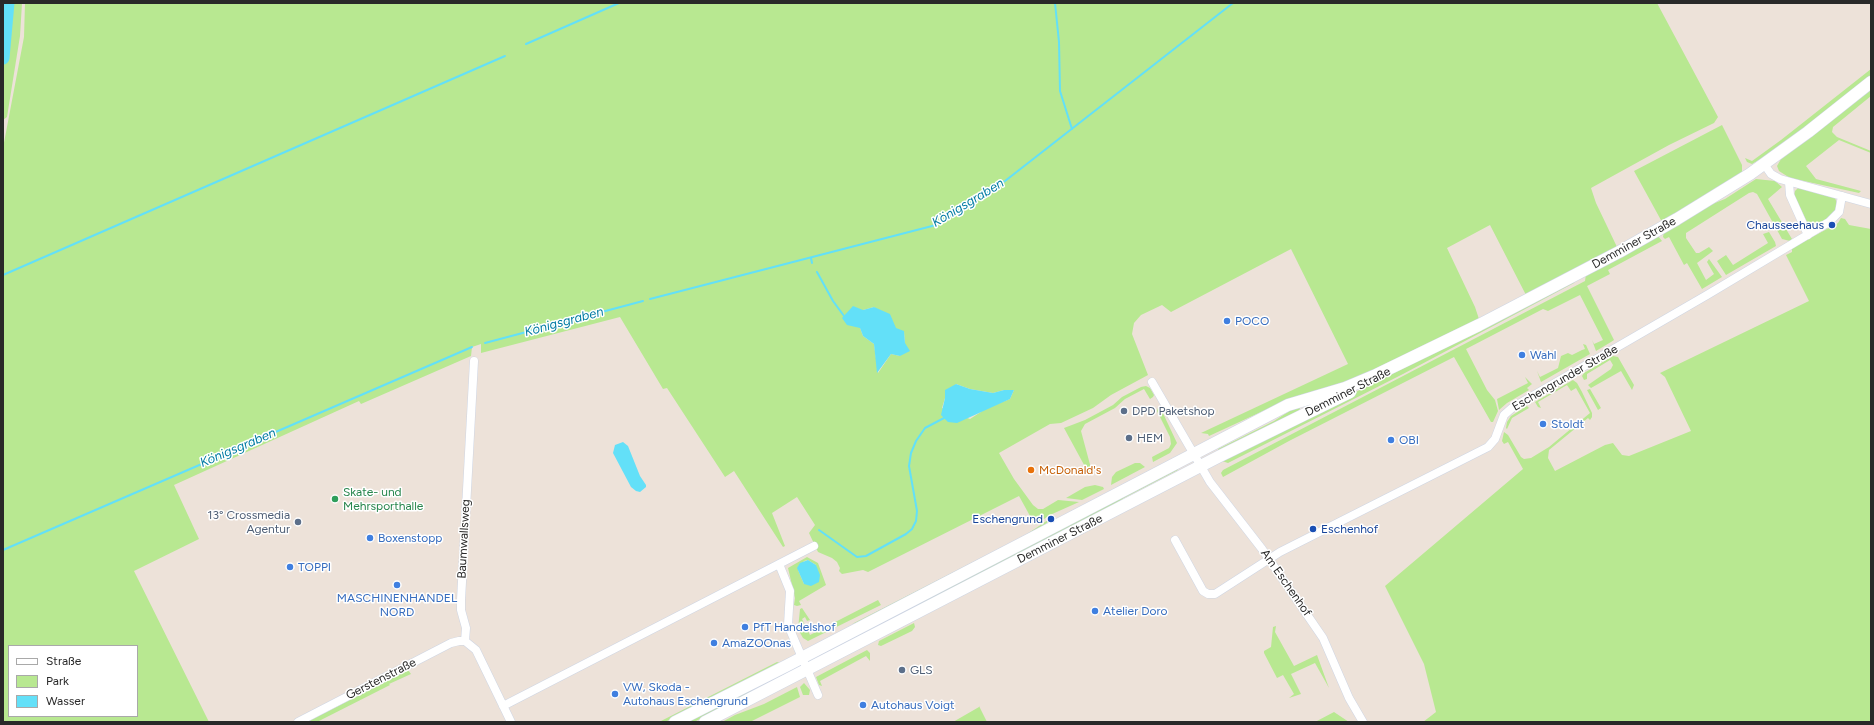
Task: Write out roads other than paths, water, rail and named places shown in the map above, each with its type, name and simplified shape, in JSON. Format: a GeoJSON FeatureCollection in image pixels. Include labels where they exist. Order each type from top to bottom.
{"type":"FeatureCollection","features":[{"type":"Feature","properties":{"kind":"main road","name":"Demminer Straße"},"geometry":{"type":"LineString","coordinates":[[705,722],[1201,466],[1368,383],[1414,357],[1620,252],[1764,164],[1871,82]]}},
{"type":"Feature","properties":{"kind":"main road","name":"Demminer Straße"},"geometry":{"type":"LineString","coordinates":[[675,722],[802,658],[1288,405],[1345,388],[1414,357]]}},
{"type":"Feature","properties":{"kind":"street"},"geometry":{"type":"LineString","coordinates":[[1764,164],[1774,176],[1789,182],[1871,204]]}},
{"type":"Feature","properties":{"kind":"street"},"geometry":{"type":"LineString","coordinates":[[1789,182],[1790,195],[1808,235]]}},
{"type":"Feature","properties":{"kind":"street","name":"Eschengrunder Straße"},"geometry":{"type":"LineString","coordinates":[[1269,559],[1280,552],[1488,447],[1495,440],[1504,415],[1512,408],[1829,222],[1839,212],[1842,196]]}},
{"type":"Feature","properties":{"kind":"street","name":"Baumwallsweg"},"geometry":{"type":"LineString","coordinates":[[465,641],[466,628],[461,605],[474,361]]}},
{"type":"Feature","properties":{"kind":"street"},"geometry":{"type":"LineString","coordinates":[[1152,382],[1194,453]]}},
{"type":"Feature","properties":{"kind":"street","name":"Am Eschenhof"},"geometry":{"type":"LineString","coordinates":[[1194,453],[1217,490],[1269,559],[1323,638],[1350,698],[1363,722]]}},
{"type":"Feature","properties":{"kind":"street"},"geometry":{"type":"LineString","coordinates":[[1175,540],[1202,589],[1208,594],[1215,594],[1269,559]]}},
{"type":"Feature","properties":{"kind":"street"},"geometry":{"type":"LineString","coordinates":[[503,706],[814,546]]}},
{"type":"Feature","properties":{"kind":"street"},"geometry":{"type":"LineString","coordinates":[[779,564],[790,591],[788,625],[818,695]]}},
{"type":"Feature","properties":{"kind":"street"},"geometry":{"type":"LineString","coordinates":[[465,641],[476,650],[511,722]]}},
{"type":"Feature","properties":{"kind":"street","name":"Gerstenstraße"},"geometry":{"type":"LineString","coordinates":[[298,722],[451,643],[465,641]]}},
{"type":"Feature","properties":{"kind":"water"},"geometry":{"type":"Polygon","coordinates":[[[853,306],[863,310],[874,307],[890,314],[896,328],[904,331],[905,343],[910,351],[900,356],[891,354],[877,373],[874,344],[863,336],[860,328],[847,325],[842,318],[853,306]]]}},
{"type":"Feature","properties":{"kind":"water"},"geometry":{"type":"Polygon","coordinates":[[[956,384],[970,389],[993,393],[1004,390],[1014,390],[1010,399],[957,423],[948,422],[941,415],[945,398],[945,390],[956,384]]]}},
{"type":"Feature","properties":{"kind":"water"},"geometry":{"type":"Polygon","coordinates":[[[623,442],[628,446],[640,476],[646,485],[646,487],[640,492],[631,487],[613,453],[615,445],[623,442]]]}},
{"type":"Feature","properties":{"kind":"water"},"geometry":{"type":"Polygon","coordinates":[[[808,560],[816,565],[820,575],[819,582],[811,586],[804,584],[797,568],[800,563],[808,560]]]}},
{"type":"Feature","properties":{"kind":"waterway"},"geometry":{"type":"LineString","coordinates":[[3,58],[8,3]]}},
{"type":"Feature","properties":{"kind":"waterway"},"geometry":{"type":"LineString","coordinates":[[526,44],[619,3]]}},
{"type":"Feature","properties":{"kind":"waterway"},"geometry":{"type":"LineString","coordinates":[[1055,3],[1059,42],[1060,91],[1072,129]]}},
{"type":"Feature","properties":{"kind":"waterway","name":"Königsgraben"},"geometry":{"type":"LineString","coordinates":[[650,299],[936,225],[1005,181],[1233,3]]}},
{"type":"Feature","properties":{"kind":"waterway"},"geometry":{"type":"LineString","coordinates":[[3,275],[505,56]]}},
{"type":"Feature","properties":{"kind":"waterway","name":"Königsgraben"},"geometry":{"type":"LineString","coordinates":[[811,258],[812,263]]}},
{"type":"Feature","properties":{"kind":"waterway"},"geometry":{"type":"LineString","coordinates":[[817,272],[833,301],[844,316]]}},
{"type":"Feature","properties":{"kind":"waterway","name":"Königsgraben"},"geometry":{"type":"LineString","coordinates":[[485,343],[643,301]]}},
{"type":"Feature","properties":{"kind":"waterway","name":"Königsgraben"},"geometry":{"type":"LineString","coordinates":[[3,550],[472,347]]}},
{"type":"Feature","properties":{"kind":"waterway"},"geometry":{"type":"LineString","coordinates":[[819,530],[857,557],[866,556],[906,534],[912,529],[916,521],[917,511],[909,466],[911,453],[916,441],[925,428],[944,418]]}},
{"type":"Feature","properties":{"kind":"place","name":"Chausseehaus"},"geometry":{"type":"Point","coordinates":[1832,225]}},
{"type":"Feature","properties":{"kind":"place","name":"POCO"},"geometry":{"type":"Point","coordinates":[1227,321]}},
{"type":"Feature","properties":{"kind":"place","name":"Wahl"},"geometry":{"type":"Point","coordinates":[1522,355]}},
{"type":"Feature","properties":{"kind":"place","name":"DPD Paketshop"},"geometry":{"type":"Point","coordinates":[1124,411]}},
{"type":"Feature","properties":{"kind":"place","name":"Stoldt"},"geometry":{"type":"Point","coordinates":[1543,424]}},
{"type":"Feature","properties":{"kind":"place","name":"HEM"},"geometry":{"type":"Point","coordinates":[1129,438]}},
{"type":"Feature","properties":{"kind":"place","name":"OBI"},"geometry":{"type":"Point","coordinates":[1391,440]}},
{"type":"Feature","properties":{"kind":"place","name":"McDonald's"},"geometry":{"type":"Point","coordinates":[1031,470]}},
{"type":"Feature","properties":{"kind":"place","name":"Skate- und Mehrsporthalle"},"geometry":{"type":"Point","coordinates":[335,499]}},
{"type":"Feature","properties":{"kind":"place","name":"Eschengrund"},"geometry":{"type":"Point","coordinates":[1051,519]}},
{"type":"Feature","properties":{"kind":"place","name":"13° Crossmedia Agentur"},"geometry":{"type":"Point","coordinates":[298,522]}},
{"type":"Feature","properties":{"kind":"place","name":"Eschenhof"},"geometry":{"type":"Point","coordinates":[1313,529]}},
{"type":"Feature","properties":{"kind":"place","name":"Boxenstopp"},"geometry":{"type":"Point","coordinates":[370,538]}},
{"type":"Feature","properties":{"kind":"place","name":"TOPPI"},"geometry":{"type":"Point","coordinates":[290,567]}},
{"type":"Feature","properties":{"kind":"place","name":"MASCHINENHANDEL NORD"},"geometry":{"type":"Point","coordinates":[397,585]}},
{"type":"Feature","properties":{"kind":"place","name":"Atelier Doro"},"geometry":{"type":"Point","coordinates":[1095,611]}},
{"type":"Feature","properties":{"kind":"place","name":"PfT Handelshof"},"geometry":{"type":"Point","coordinates":[745,627]}},
{"type":"Feature","properties":{"kind":"place","name":"AmaZOOnas"},"geometry":{"type":"Point","coordinates":[714,643]}},
{"type":"Feature","properties":{"kind":"place","name":"GLS"},"geometry":{"type":"Point","coordinates":[902,670]}},
{"type":"Feature","properties":{"kind":"place","name":"VW, Skoda - Autohaus Eschengrund"},"geometry":{"type":"Point","coordinates":[615,694]}},
{"type":"Feature","properties":{"kind":"place","name":"Autohaus Voigt"},"geometry":{"type":"Point","coordinates":[863,705]}}]}
